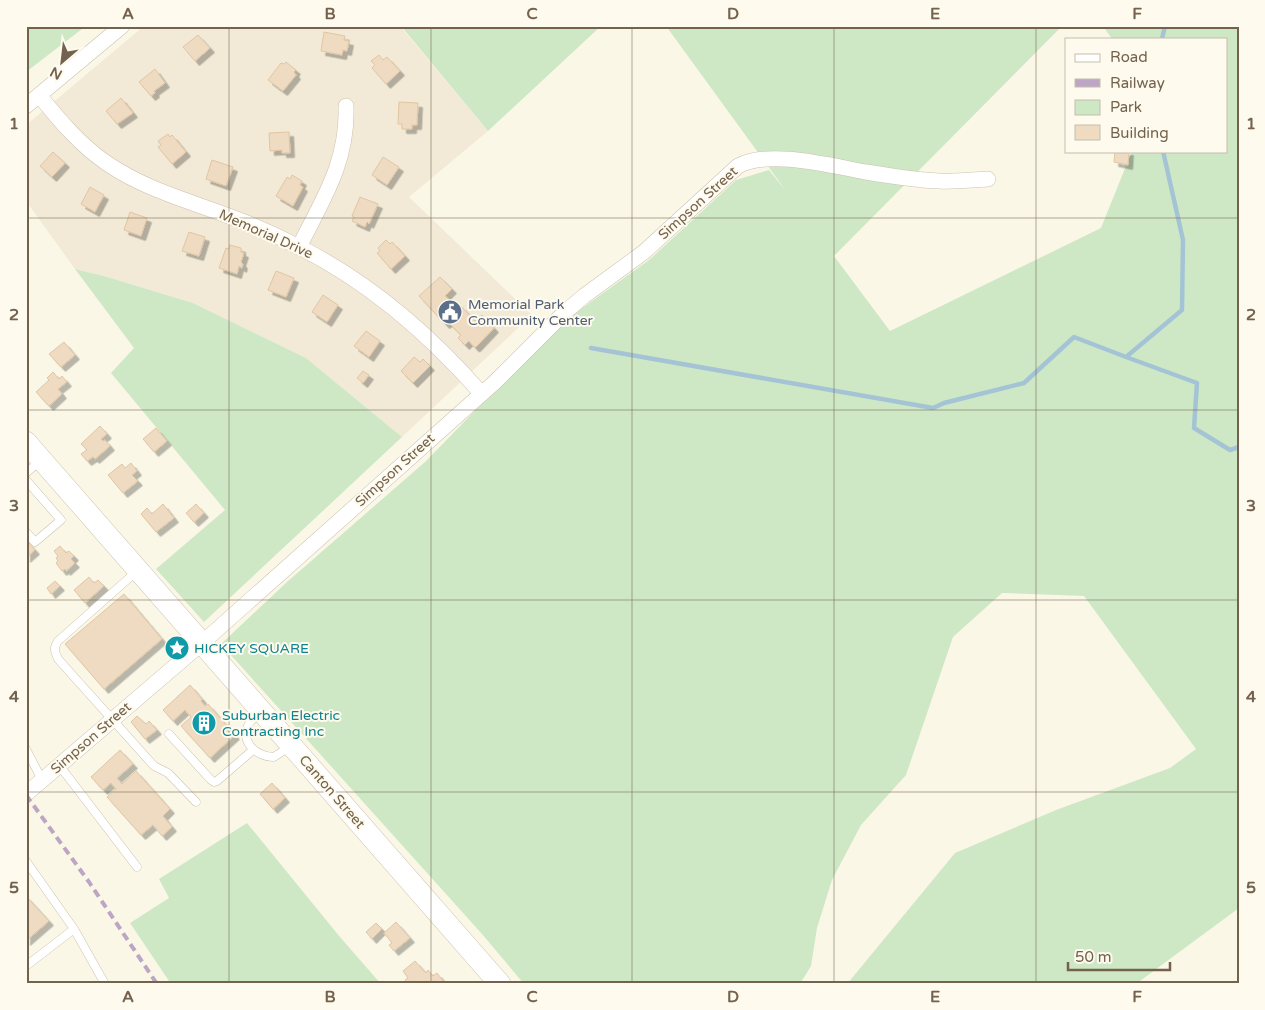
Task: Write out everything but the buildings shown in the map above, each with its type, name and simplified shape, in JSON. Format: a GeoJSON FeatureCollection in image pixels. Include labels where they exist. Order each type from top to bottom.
{"type":"FeatureCollection","features":[{"type":"Feature","properties":{"kind":"main road","name":"Canton Street"},"geometry":{"type":"LineString","coordinates":[[26,442],[34,466],[138,570],[500,984]]}},
{"type":"Feature","properties":{"kind":"street"},"geometry":{"type":"LineString","coordinates":[[26,106],[122,26]]}},
{"type":"Feature","properties":{"kind":"street","name":"Memorial Drive"},"geometry":{"type":"LineString","coordinates":[[39,95],[76,137],[95,154],[122,173],[157,191],[226,215],[299,247],[350,277],[404,316],[425,334],[481,393]]}},
{"type":"Feature","properties":{"kind":"street"},"geometry":{"type":"LineString","coordinates":[[299,247],[339,164],[344,141],[346,106]]}},
{"type":"Feature","properties":{"kind":"street","name":"Simpson Street"},"geometry":{"type":"LineString","coordinates":[[26,794],[202,643],[481,393],[496,382],[564,313],[644,252],[730,172],[750,160],[768,158],[939,181],[988,179]]}},
{"type":"Feature","properties":{"kind":"lane"},"geometry":{"type":"LineString","coordinates":[[26,480],[61,520],[36,542],[26,532]]}},
{"type":"Feature","properties":{"kind":"lane"},"geometry":{"type":"LineString","coordinates":[[138,570],[58,641],[55,646],[58,659],[154,766],[168,773],[196,802]]}},
{"type":"Feature","properties":{"kind":"lane"},"geometry":{"type":"LineString","coordinates":[[263,711],[251,721],[248,728],[247,735],[252,750],[259,755],[274,757],[291,745]]}},
{"type":"Feature","properties":{"kind":"lane"},"geometry":{"type":"LineString","coordinates":[[169,734],[214,782],[252,750]]}},
{"type":"Feature","properties":{"kind":"lane"},"geometry":{"type":"LineString","coordinates":[[26,749],[42,780]]}},
{"type":"Feature","properties":{"kind":"lane"},"geometry":{"type":"LineString","coordinates":[[59,765],[137,867]]}},
{"type":"Feature","properties":{"kind":"lane"},"geometry":{"type":"LineString","coordinates":[[26,861],[74,929],[105,984]]}},
{"type":"Feature","properties":{"kind":"lane"},"geometry":{"type":"LineString","coordinates":[[26,966],[74,929]]}},
{"type":"Feature","properties":{"kind":"shaded area"},"geometry":{"type":"Polygon","coordinates":[[[144,26],[400,26],[488,131],[409,197],[532,315],[402,437],[306,358],[193,303],[75,269],[26,201],[26,125],[144,26]]]}},
{"type":"Feature","properties":{"kind":"green space"},"geometry":{"type":"Polygon","coordinates":[[[26,26],[86,26],[26,72],[26,26]]]}},
{"type":"Feature","properties":{"kind":"green space"},"geometry":{"type":"Polygon","coordinates":[[[401,26],[601,26],[488,131],[401,26]]]}},
{"type":"Feature","properties":{"kind":"green space"},"geometry":{"type":"Polygon","coordinates":[[[666,26],[1062,26],[834,256],[890,331],[1101,228],[1132,152],[1228,152],[1228,38],[1111,38],[1103,26],[1239,26],[1239,908],[1136,984],[847,984],[955,853],[1056,810],[1170,768],[1196,749],[1084,596],[1002,593],[953,637],[906,775],[861,825],[832,880],[817,928],[811,966],[800,984],[720,984],[709,981],[706,984],[524,984],[482,934],[221,644],[287,582],[425,462],[499,386],[574,314],[649,260],[736,180],[769,170],[786,191],[666,26]]]}},
{"type":"Feature","properties":{"kind":"green space"},"geometry":{"type":"Polygon","coordinates":[[[75,269],[193,303],[306,358],[402,437],[204,622],[156,569],[225,510],[111,373],[134,348],[75,269]]]}},
{"type":"Feature","properties":{"kind":"green space"},"geometry":{"type":"Polygon","coordinates":[[[247,823],[381,984],[171,984],[130,923],[169,898],[159,879],[247,823]]]}},
{"type":"Feature","properties":{"kind":"waterway"},"geometry":{"type":"LineString","coordinates":[[1162,38],[1165,26]]}},
{"type":"Feature","properties":{"kind":"waterway"},"geometry":{"type":"LineString","coordinates":[[1163,152],[1183,240],[1182,310],[1126,357],[1197,383],[1194,428],[1230,450],[1239,447]]}},
{"type":"Feature","properties":{"kind":"waterway"},"geometry":{"type":"LineString","coordinates":[[591,348],[933,408],[944,403],[1024,383],[1074,337],[1126,357]]}},
{"type":"Feature","properties":{"kind":"railway"},"geometry":{"type":"LineString","coordinates":[[26,795],[89,882],[157,984]]}},
{"type":"Feature","properties":{"kind":"place","name":"Memorial Park Community Center"},"geometry":{"type":"Point","coordinates":[450,312]}},
{"type":"Feature","properties":{"kind":"place","name":"HICKEY SQUARE"},"geometry":{"type":"Point","coordinates":[177,648]}},
{"type":"Feature","properties":{"kind":"place","name":"Suburban Electric Contracting Inc"},"geometry":{"type":"Point","coordinates":[204,723]}}]}
